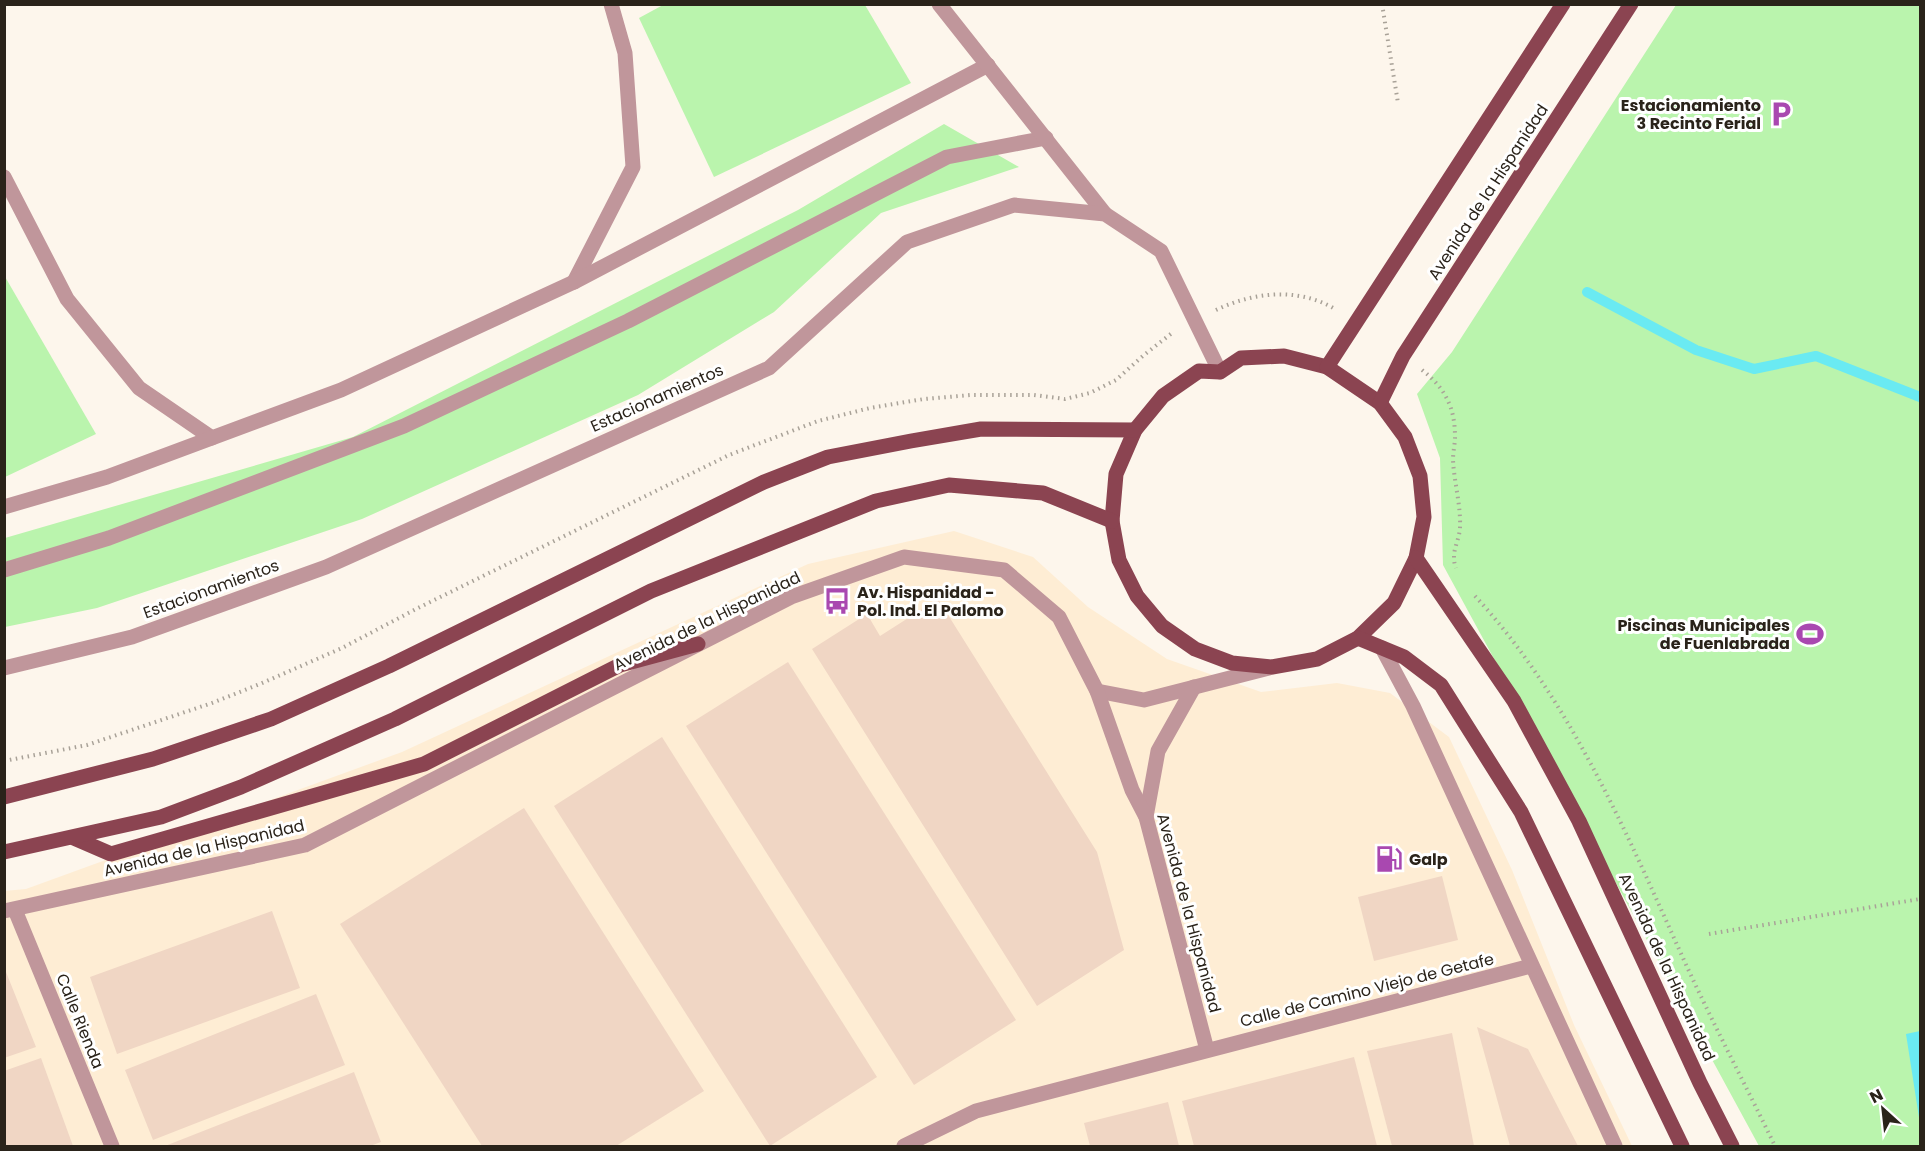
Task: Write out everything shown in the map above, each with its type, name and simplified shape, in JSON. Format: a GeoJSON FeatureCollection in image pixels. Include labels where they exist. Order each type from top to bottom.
{"type":"FeatureCollection","features":[{"type":"Feature","properties":{"kind":"main road"},"geometry":{"type":"LineString","coordinates":[[1327,367],[1563,4]]}},
{"type":"Feature","properties":{"kind":"main road","name":"Avenida de la Hispanidad"},"geometry":{"type":"LineString","coordinates":[[1380,403],[1403,356],[1630,4]]}},
{"type":"Feature","properties":{"kind":"main road"},"geometry":{"type":"LineString","coordinates":[[1284,356],[1327,367],[1380,403],[1405,437],[1420,476],[1424,518],[1416,558],[1394,603],[1358,638],[1317,659],[1272,667],[1232,663],[1195,649],[1162,626],[1137,596],[1119,560],[1112,521],[1116,474],[1135,430],[1163,396],[1199,371],[1220,372],[1241,358],[1284,356]]}},
{"type":"Feature","properties":{"kind":"main road"},"geometry":{"type":"LineString","coordinates":[[4,797],[153,759],[271,719],[389,666],[764,482],[828,458],[981,429],[1135,430]]}},
{"type":"Feature","properties":{"kind":"main road"},"geometry":{"type":"LineString","coordinates":[[4,852],[161,817],[241,787],[395,718],[651,591],[876,501],[949,485],[1043,493],[1112,521]]}},
{"type":"Feature","properties":{"kind":"main road","name":"Avenida de la Hispanidad"},"geometry":{"type":"LineString","coordinates":[[1416,558],[1514,701],[1579,821],[1700,1083],[1732,1146]]}},
{"type":"Feature","properties":{"kind":"main road"},"geometry":{"type":"LineString","coordinates":[[1358,638],[1404,657],[1441,685],[1521,812],[1682,1146]]}},
{"type":"Feature","properties":{"kind":"main road"},"geometry":{"type":"LineString","coordinates":[[74,838],[111,854],[424,764],[620,665],[698,644]]}},
{"type":"Feature","properties":{"kind":"street"},"geometry":{"type":"LineString","coordinates":[[574,282],[633,167],[625,53],[611,4]]}},
{"type":"Feature","properties":{"kind":"street"},"geometry":{"type":"LineString","coordinates":[[939,4],[1106,214]]}},
{"type":"Feature","properties":{"kind":"street"},"geometry":{"type":"LineString","coordinates":[[4,507],[107,477],[341,390],[574,282],[988,64]]}},
{"type":"Feature","properties":{"kind":"street"},"geometry":{"type":"LineString","coordinates":[[4,570],[109,538],[404,426],[628,321],[947,157],[1046,138]]}},
{"type":"Feature","properties":{"kind":"street"},"geometry":{"type":"LineString","coordinates":[[4,177],[67,298],[139,388],[212,438]]}},
{"type":"Feature","properties":{"kind":"street","name":"Estacionamientos"},"geometry":{"type":"LineString","coordinates":[[4,668],[132,636],[326,567],[769,368],[907,242],[1014,205],[1106,214],[1161,251],[1220,372]]}},
{"type":"Feature","properties":{"kind":"street","name":"Avenida de la Hispanidad"},"geometry":{"type":"LineString","coordinates":[[10,910],[305,845],[791,597],[904,557],[1004,570],[1059,617],[1097,691],[1132,790],[1146,817],[1207,1050]]}},
{"type":"Feature","properties":{"kind":"street"},"geometry":{"type":"LineString","coordinates":[[1382,648],[1413,706],[1615,1146]]}},
{"type":"Feature","properties":{"kind":"street"},"geometry":{"type":"LineString","coordinates":[[1097,691],[1144,700],[1272,667]]}},
{"type":"Feature","properties":{"kind":"street"},"geometry":{"type":"LineString","coordinates":[[1146,817],[1158,751],[1194,687]]}},
{"type":"Feature","properties":{"kind":"street","name":"Calle Rienda"},"geometry":{"type":"LineString","coordinates":[[10,910],[112,1146]]}},
{"type":"Feature","properties":{"kind":"street","name":"Calle de Camino Viejo de Getafe"},"geometry":{"type":"LineString","coordinates":[[904,1146],[976,1110],[1531,966]]}},
{"type":"Feature","properties":{"kind":"path"},"geometry":{"type":"LineString","coordinates":[[1382,4],[1398,103]]}},
{"type":"Feature","properties":{"kind":"path"},"geometry":{"type":"LineString","coordinates":[[1709,934],[1920,899]]}},
{"type":"Feature","properties":{"kind":"shaded area"},"geometry":{"type":"Polygon","coordinates":[[[954,531],[1033,557],[1088,607],[1167,659],[1261,692],[1337,683],[1390,693],[1449,737],[1512,870],[1574,1025],[1632,1146],[5,1146],[4,891],[26,889],[402,752],[808,564],[954,531]]]}},
{"type":"Feature","properties":{"kind":"green space"},"geometry":{"type":"Polygon","coordinates":[[[663,5],[865,5],[911,83],[714,177],[639,18],[663,5]]]}},
{"type":"Feature","properties":{"kind":"green space"},"geometry":{"type":"Polygon","coordinates":[[[1676,5],[1920,5],[1920,1146],[1759,1146],[1443,565],[1440,458],[1417,394],[1452,352],[1676,5]]]}},
{"type":"Feature","properties":{"kind":"green space"},"geometry":{"type":"Polygon","coordinates":[[[944,124],[1019,167],[881,213],[774,312],[638,395],[362,519],[97,608],[5,627],[5,538],[353,437],[798,210],[944,124]]]}},
{"type":"Feature","properties":{"kind":"green space"},"geometry":{"type":"Polygon","coordinates":[[[4,275],[96,434],[5,477],[4,477],[4,275]]]}},
{"type":"Feature","properties":{"kind":"water"},"geometry":{"type":"Polygon","coordinates":[[[1920,1031],[1920,1124],[1906,1034],[1920,1031]]]}},
{"type":"Feature","properties":{"kind":"building"},"geometry":{"type":"Polygon","coordinates":[[[938,599],[1097,852],[1124,950],[1037,1006],[812,649],[867,614],[880,636],[938,599]]]}},
{"type":"Feature","properties":{"kind":"building"},"geometry":{"type":"Polygon","coordinates":[[[788,662],[1016,1020],[914,1085],[686,726],[788,662]]]}},
{"type":"Feature","properties":{"kind":"building"},"geometry":{"type":"Polygon","coordinates":[[[662,737],[877,1077],[770,1146],[554,806],[662,737]]]}},
{"type":"Feature","properties":{"kind":"building"},"geometry":{"type":"Polygon","coordinates":[[[524,808],[704,1091],[616,1146],[482,1146],[340,924],[524,808]]]}},
{"type":"Feature","properties":{"kind":"building"},"geometry":{"type":"Polygon","coordinates":[[[1442,876],[1458,940],[1374,961],[1358,897],[1442,876]]]}},
{"type":"Feature","properties":{"kind":"building"},"geometry":{"type":"Polygon","coordinates":[[[272,911],[300,988],[117,1054],[90,977],[272,911]]]}},
{"type":"Feature","properties":{"kind":"building"},"geometry":{"type":"Polygon","coordinates":[[[4,967],[36,1047],[4,1058],[4,967]]]}},
{"type":"Feature","properties":{"kind":"building"},"geometry":{"type":"Polygon","coordinates":[[[316,994],[345,1065],[153,1140],[125,1070],[316,994]]]}},
{"type":"Feature","properties":{"kind":"building"},"geometry":{"type":"Polygon","coordinates":[[[1477,1027],[1528,1049],[1578,1146],[1510,1146],[1477,1027]]]}},
{"type":"Feature","properties":{"kind":"building"},"geometry":{"type":"Polygon","coordinates":[[[1452,1033],[1474,1146],[1392,1146],[1367,1051],[1452,1033]]]}},
{"type":"Feature","properties":{"kind":"building"},"geometry":{"type":"Polygon","coordinates":[[[1354,1057],[1377,1146],[1194,1146],[1182,1101],[1354,1057]]]}},
{"type":"Feature","properties":{"kind":"building"},"geometry":{"type":"Polygon","coordinates":[[[41,1058],[73,1146],[4,1146],[4,1071],[41,1058]]]}},
{"type":"Feature","properties":{"kind":"building"},"geometry":{"type":"Polygon","coordinates":[[[354,1072],[381,1142],[370,1146],[165,1146],[354,1072]]]}},
{"type":"Feature","properties":{"kind":"building"},"geometry":{"type":"Polygon","coordinates":[[[1168,1102],[1179,1146],[1090,1146],[1084,1123],[1168,1102]]]}},
{"type":"Feature","properties":{"kind":"waterway"},"geometry":{"type":"LineString","coordinates":[[1587,292],[1696,350],[1754,369],[1816,356],[1920,397]]}},
{"type":"Feature","properties":{"kind":"place","name":"Estacionamiento 3 Recinto Ferial"},"geometry":{"type":"Point","coordinates":[1781,114]}},
{"type":"Feature","properties":{"kind":"place","name":"Av. Hispanidad - Pol. Ind. El Palomo"},"geometry":{"type":"Point","coordinates":[837,601]}},
{"type":"Feature","properties":{"kind":"place","name":"Piscinas Municipales de Fuenlabrada"},"geometry":{"type":"Point","coordinates":[1810,634]}},
{"type":"Feature","properties":{"kind":"place","name":"Galp"},"geometry":{"type":"Point","coordinates":[1389,859]}}]}
